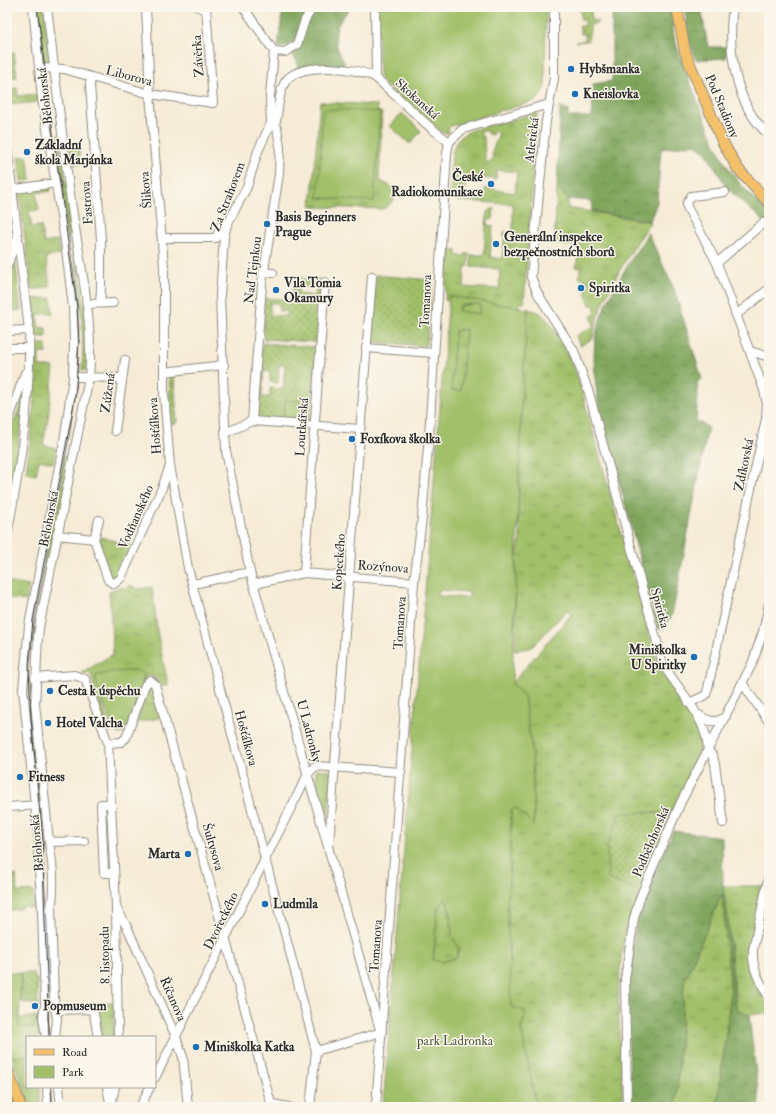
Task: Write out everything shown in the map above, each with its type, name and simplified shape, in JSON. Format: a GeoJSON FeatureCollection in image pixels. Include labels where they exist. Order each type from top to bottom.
{"type":"FeatureCollection","features":[{"type":"Feature","properties":{"kind":"main road","name":"Pod Stadiony"},"geometry":{"type":"LineString","coordinates":[[677,7],[685,52],[722,141],[742,174],[769,203]]}},
{"type":"Feature","properties":{"kind":"main road"},"geometry":{"type":"LineString","coordinates":[[7,1068],[21,1107]]}},
{"type":"Feature","properties":{"kind":"main road"},"geometry":{"type":"LineString","coordinates":[[7,1102],[9,1107]]}},
{"type":"Feature","properties":{"kind":"street","name":"Bělohorská"},"geometry":{"type":"LineString","coordinates":[[33,7],[42,98],[56,183],[73,307],[74,343],[73,377],[66,435],[26,643],[23,696],[26,704],[39,843],[38,858],[42,910],[45,1005],[43,1020],[46,1036]]}},
{"type":"Feature","properties":{"kind":"street","name":"Bělohorská"},"geometry":{"type":"LineString","coordinates":[[47,7],[64,153],[87,304],[90,334],[89,378],[57,535],[40,628],[35,678],[37,692],[35,704],[49,842],[52,855],[53,896],[51,909],[54,999],[56,1010],[55,1036]]}},
{"type":"Feature","properties":{"kind":"street","name":"Šlikova"},"geometry":{"type":"LineString","coordinates":[[146,7],[150,94],[164,267],[164,372]]}},
{"type":"Feature","properties":{"kind":"street"},"geometry":{"type":"LineString","coordinates":[[243,7],[274,51],[284,52],[291,50],[297,45],[306,20],[313,7]]}},
{"type":"Feature","properties":{"kind":"street"},"geometry":{"type":"LineString","coordinates":[[375,7],[376,78]]}},
{"type":"Feature","properties":{"kind":"street","name":"Atletická"},"geometry":{"type":"LineString","coordinates":[[531,277],[545,128],[554,74],[554,7]]}},
{"type":"Feature","properties":{"kind":"street"},"geometry":{"type":"LineString","coordinates":[[733,7],[733,40],[737,84],[744,102],[754,118],[769,135]]}},
{"type":"Feature","properties":{"kind":"street","name":"Závěrka"},"geometry":{"type":"LineString","coordinates":[[204,8],[213,103]]}},
{"type":"Feature","properties":{"kind":"street","name":"Za Strahovem"},"geometry":{"type":"LineString","coordinates":[[225,433],[224,365],[220,296],[224,237],[227,225],[247,187],[258,151],[271,123],[270,96],[274,51]]}},
{"type":"Feature","properties":{"kind":"street","name":"Liborova"},"geometry":{"type":"LineString","coordinates":[[40,68],[54,68],[150,94],[213,103]]}},
{"type":"Feature","properties":{"kind":"street","name":"Skokanská"},"geometry":{"type":"LineString","coordinates":[[271,123],[276,121],[279,101],[286,80],[294,74],[308,71],[346,68],[367,72],[376,78],[431,128],[449,142]]}},
{"type":"Feature","properties":{"kind":"street","name":"Fastrova"},"geometry":{"type":"LineString","coordinates":[[91,78],[90,84],[101,240],[102,289],[100,303]]}},
{"type":"Feature","properties":{"kind":"street"},"geometry":{"type":"LineString","coordinates":[[449,142],[463,129],[549,104]]}},
{"type":"Feature","properties":{"kind":"street","name":"Nad Tejnkou"},"geometry":{"type":"LineString","coordinates":[[252,421],[263,272],[280,160],[277,128],[271,123]]}},
{"type":"Feature","properties":{"kind":"street","name":"Tomanova"},"geometry":{"type":"LineString","coordinates":[[376,1107],[414,582],[422,518],[447,153],[449,142]]}},
{"type":"Feature","properties":{"kind":"street"},"geometry":{"type":"LineString","coordinates":[[7,147],[10,191],[18,237],[29,330],[27,393],[20,465],[7,535]]}},
{"type":"Feature","properties":{"kind":"street"},"geometry":{"type":"LineString","coordinates":[[10,191],[56,183]]}},
{"type":"Feature","properties":{"kind":"street","name":"Zdíkovská"},"geometry":{"type":"LineString","coordinates":[[689,703],[706,695],[708,688],[767,419],[767,404],[750,351],[717,263],[686,203],[691,196],[725,192]]}},
{"type":"Feature","properties":{"kind":"street"},"geometry":{"type":"LineString","coordinates":[[717,263],[763,223]]}},
{"type":"Feature","properties":{"kind":"street"},"geometry":{"type":"LineString","coordinates":[[162,238],[216,238],[222,224],[227,225]]}},
{"type":"Feature","properties":{"kind":"street"},"geometry":{"type":"LineString","coordinates":[[7,266],[18,237]]}},
{"type":"Feature","properties":{"kind":"street"},"geometry":{"type":"LineString","coordinates":[[263,272],[273,273]]}},
{"type":"Feature","properties":{"kind":"street","name":"Kopeckého"},"geometry":{"type":"LineString","coordinates":[[329,850],[372,276]]}},
{"type":"Feature","properties":{"kind":"street","name":"Spiritka"},"geometry":{"type":"LineString","coordinates":[[531,277],[538,294],[577,358],[589,393],[663,664],[674,683],[698,715],[707,736],[708,750],[713,756],[715,764],[723,823]]}},
{"type":"Feature","properties":{"kind":"street","name":"Loutkářská"},"geometry":{"type":"LineString","coordinates":[[304,573],[325,282]]}},
{"type":"Feature","properties":{"kind":"street"},"geometry":{"type":"LineString","coordinates":[[736,315],[769,289]]}},
{"type":"Feature","properties":{"kind":"street"},"geometry":{"type":"LineString","coordinates":[[87,304],[113,303]]}},
{"type":"Feature","properties":{"kind":"street"},"geometry":{"type":"LineString","coordinates":[[7,331],[29,330]]}},
{"type":"Feature","properties":{"kind":"street"},"geometry":{"type":"LineString","coordinates":[[7,348],[29,348]]}},
{"type":"Feature","properties":{"kind":"street"},"geometry":{"type":"LineString","coordinates":[[366,348],[434,353]]}},
{"type":"Feature","properties":{"kind":"street"},"geometry":{"type":"LineString","coordinates":[[750,351],[769,357]]}},
{"type":"Feature","properties":{"kind":"street","name":"Zúžená"},"geometry":{"type":"LineString","coordinates":[[115,431],[125,360]]}},
{"type":"Feature","properties":{"kind":"street"},"geometry":{"type":"LineString","coordinates":[[7,425],[28,365]]}},
{"type":"Feature","properties":{"kind":"street"},"geometry":{"type":"LineString","coordinates":[[164,372],[224,365]]}},
{"type":"Feature","properties":{"kind":"street","name":"Hošťálkova"},"geometry":{"type":"LineString","coordinates":[[164,372],[165,411],[170,465],[188,568],[316,1051],[310,1107]]}},
{"type":"Feature","properties":{"kind":"street"},"geometry":{"type":"LineString","coordinates":[[73,377],[122,378]]}},
{"type":"Feature","properties":{"kind":"street"},"geometry":{"type":"LineString","coordinates":[[18,393],[27,393]]}},
{"type":"Feature","properties":{"kind":"street"},"geometry":{"type":"LineString","coordinates":[[767,419],[769,402]]}},
{"type":"Feature","properties":{"kind":"street"},"geometry":{"type":"LineString","coordinates":[[225,433],[252,421],[360,430]]}},
{"type":"Feature","properties":{"kind":"street","name":"U Ladronky"},"geometry":{"type":"LineString","coordinates":[[225,433],[226,451],[234,499],[250,572],[371,1000],[382,1032]]}},
{"type":"Feature","properties":{"kind":"street","name":"Vodňanského"},"geometry":{"type":"LineString","coordinates":[[94,539],[109,582],[117,583],[121,578],[162,488],[170,465]]}},
{"type":"Feature","properties":{"kind":"street"},"geometry":{"type":"LineString","coordinates":[[57,535],[94,539],[99,520]]}},
{"type":"Feature","properties":{"kind":"street"},"geometry":{"type":"LineString","coordinates":[[193,584],[250,572]]}},
{"type":"Feature","properties":{"kind":"street","name":"Rozýnova"},"geometry":{"type":"LineString","coordinates":[[254,584],[304,573],[414,582]]}},
{"type":"Feature","properties":{"kind":"street"},"geometry":{"type":"LineString","coordinates":[[698,715],[717,725],[727,715],[743,684],[759,646],[769,604]]}},
{"type":"Feature","properties":{"kind":"street","name":"8. listopadu"},"geometry":{"type":"LineString","coordinates":[[35,678],[74,675],[85,679],[108,743],[111,804],[101,804],[104,874],[114,873],[118,1036]]}},
{"type":"Feature","properties":{"kind":"street","name":"Šultysova"},"geometry":{"type":"LineString","coordinates":[[108,743],[121,742],[126,738],[145,685],[150,680],[152,681],[155,684],[272,1106],[289,1107]]}},
{"type":"Feature","properties":{"kind":"street"},"geometry":{"type":"LineString","coordinates":[[743,684],[769,722]]}},
{"type":"Feature","properties":{"kind":"street","name":"Podbělohorská"},"geometry":{"type":"LineString","coordinates":[[627,1107],[625,979],[634,918],[641,895],[681,802],[708,750],[717,725]]}},
{"type":"Feature","properties":{"kind":"street"},"geometry":{"type":"LineString","coordinates":[[308,774],[315,766],[401,772]]}},
{"type":"Feature","properties":{"kind":"street","name":"Dvořeckého"},"geometry":{"type":"LineString","coordinates":[[156,1076],[308,774]]}},
{"type":"Feature","properties":{"kind":"street"},"geometry":{"type":"LineString","coordinates":[[7,807],[46,805]]}},
{"type":"Feature","properties":{"kind":"street"},"geometry":{"type":"LineString","coordinates":[[49,842],[84,840]]}},
{"type":"Feature","properties":{"kind":"street"},"geometry":{"type":"LineString","coordinates":[[769,875],[753,950],[752,962],[757,979],[769,997]]}},
{"type":"Feature","properties":{"kind":"street","name":"Říčanova"},"geometry":{"type":"LineString","coordinates":[[116,907],[131,936],[176,1037],[183,1057],[188,1107]]}},
{"type":"Feature","properties":{"kind":"street"},"geometry":{"type":"LineString","coordinates":[[56,1010],[91,1009],[94,1014],[98,1036]]}},
{"type":"Feature","properties":{"kind":"street"},"geometry":{"type":"LineString","coordinates":[[316,1051],[382,1032]]}},
{"type":"Feature","properties":{"kind":"street"},"geometry":{"type":"LineString","coordinates":[[47,1088],[47,1104]]}},
{"type":"Feature","properties":{"kind":"street"},"geometry":{"type":"LineString","coordinates":[[59,1088],[60,1107]]}},
{"type":"Feature","properties":{"kind":"street"},"geometry":{"type":"LineString","coordinates":[[107,1088],[111,1107]]}},
{"type":"Feature","properties":{"kind":"street"},"geometry":{"type":"LineString","coordinates":[[111,1107],[115,1088]]}},
{"type":"Feature","properties":{"kind":"street"},"geometry":{"type":"LineString","coordinates":[[140,1107],[150,1088]]}},
{"type":"Feature","properties":{"kind":"green space"},"geometry":{"type":"Polygon","coordinates":[[[36,7],[44,7],[49,61],[42,62],[36,7]]]}},
{"type":"Feature","properties":{"kind":"green space"},"geometry":{"type":"Polygon","coordinates":[[[283,7],[286,7],[292,15],[302,7],[312,7],[300,34],[295,40],[290,45],[278,47],[283,7]]]}},
{"type":"Feature","properties":{"kind":"green space"},"geometry":{"type":"Polygon","coordinates":[[[315,7],[350,7],[339,23],[336,34],[336,44],[345,63],[340,66],[294,71],[298,65],[297,61],[290,53],[315,7]]]}},
{"type":"Feature","properties":{"kind":"green space"},"geometry":{"type":"Polygon","coordinates":[[[378,7],[546,7],[545,89],[537,100],[506,110],[499,110],[498,112],[451,126],[448,128],[449,133],[443,133],[382,82],[379,75],[378,7]]]}},
{"type":"Feature","properties":{"kind":"green space"},"geometry":{"type":"Polygon","coordinates":[[[592,7],[591,20],[598,21],[596,24],[591,24],[588,41],[575,42],[585,40],[585,34],[581,34],[579,26],[585,26],[585,20],[581,20],[580,8],[592,7]]]}},
{"type":"Feature","properties":{"kind":"green space"},"geometry":{"type":"Polygon","coordinates":[[[612,7],[671,7],[674,37],[683,65],[714,141],[725,163],[741,185],[769,214],[769,226],[727,188],[707,154],[695,144],[661,149],[657,202],[650,221],[592,211],[591,201],[568,199],[557,188],[560,106],[568,110],[568,117],[592,117],[593,84],[612,81],[612,7]]]}},
{"type":"Feature","properties":{"kind":"green space"},"geometry":{"type":"Polygon","coordinates":[[[684,7],[701,7],[708,47],[727,47],[726,58],[696,60],[689,40],[684,7]]]}},
{"type":"Feature","properties":{"kind":"green space"},"geometry":{"type":"Polygon","coordinates":[[[14,52],[17,77],[7,78],[7,69],[11,68],[11,63],[7,63],[7,53],[14,52]]]}},
{"type":"Feature","properties":{"kind":"green space"},"geometry":{"type":"Polygon","coordinates":[[[17,88],[18,96],[37,94],[38,102],[8,105],[7,89],[17,88]]]}},
{"type":"Feature","properties":{"kind":"green space"},"geometry":{"type":"Polygon","coordinates":[[[320,102],[377,105],[377,110],[382,113],[379,180],[394,188],[394,200],[384,209],[311,207],[320,102]]]}},
{"type":"Feature","properties":{"kind":"green space"},"geometry":{"type":"Polygon","coordinates":[[[323,109],[380,112],[374,201],[318,198],[323,109]]]}},
{"type":"Feature","properties":{"kind":"green space"},"geometry":{"type":"Polygon","coordinates":[[[402,113],[421,131],[410,144],[390,126],[402,113]]]}},
{"type":"Feature","properties":{"kind":"green space"},"geometry":{"type":"Polygon","coordinates":[[[537,113],[524,303],[519,303],[520,308],[449,297],[448,301],[445,300],[448,250],[457,250],[457,256],[465,256],[465,254],[469,254],[468,267],[465,267],[464,287],[499,289],[500,269],[471,267],[471,255],[484,255],[487,212],[494,208],[493,219],[488,220],[487,225],[493,226],[490,257],[502,259],[503,250],[505,250],[503,248],[505,240],[504,232],[513,233],[513,204],[458,201],[450,197],[451,168],[454,146],[465,133],[537,113]],[[481,131],[481,137],[484,137],[485,160],[489,163],[493,158],[492,152],[499,133],[493,131],[492,135],[488,134],[488,131],[481,131]],[[497,170],[496,179],[466,177],[464,197],[484,198],[485,188],[515,193],[517,172],[497,170]]]}},
{"type":"Feature","properties":{"kind":"green space"},"geometry":{"type":"Polygon","coordinates":[[[59,134],[74,238],[67,239],[55,157],[60,156],[56,135],[59,134]]]}},
{"type":"Feature","properties":{"kind":"green space"},"geometry":{"type":"Polygon","coordinates":[[[78,143],[81,164],[72,165],[69,144],[78,143]]]}},
{"type":"Feature","properties":{"kind":"green space"},"geometry":{"type":"Polygon","coordinates":[[[27,156],[31,180],[21,181],[18,157],[27,156]]]}},
{"type":"Feature","properties":{"kind":"green space"},"geometry":{"type":"Polygon","coordinates":[[[50,187],[51,191],[37,193],[37,204],[39,210],[29,211],[32,227],[41,226],[44,243],[58,240],[60,255],[46,257],[50,287],[31,290],[19,191],[50,187]]]}},
{"type":"Feature","properties":{"kind":"green space"},"geometry":{"type":"Polygon","coordinates":[[[557,188],[568,199],[568,208],[651,222],[624,262],[608,293],[596,324],[593,338],[580,346],[576,336],[594,326],[591,316],[596,314],[594,305],[590,305],[585,290],[587,280],[579,278],[581,268],[576,267],[580,247],[554,243],[557,188]]]}},
{"type":"Feature","properties":{"kind":"green space"},"geometry":{"type":"Polygon","coordinates":[[[648,233],[674,289],[702,379],[697,382],[698,392],[696,421],[708,427],[672,616],[662,629],[658,628],[598,402],[594,368],[596,334],[605,309],[618,282],[648,233]]]}},
{"type":"Feature","properties":{"kind":"green space"},"geometry":{"type":"Polygon","coordinates":[[[72,242],[75,242],[88,331],[88,370],[82,370],[82,322],[72,242]]]}},
{"type":"Feature","properties":{"kind":"green space"},"geometry":{"type":"Polygon","coordinates":[[[15,258],[21,310],[7,311],[7,281],[15,258]]]}},
{"type":"Feature","properties":{"kind":"green space"},"geometry":{"type":"Polygon","coordinates":[[[376,275],[432,280],[427,344],[425,346],[372,342],[376,275]]]}},
{"type":"Feature","properties":{"kind":"green space"},"geometry":{"type":"Polygon","coordinates":[[[294,279],[319,279],[318,282],[310,284],[310,287],[302,287],[302,284],[299,284],[298,294],[315,296],[316,289],[320,290],[316,342],[263,339],[265,298],[292,300],[294,279]],[[270,303],[270,315],[287,316],[287,311],[279,311],[279,303],[270,303]]]}},
{"type":"Feature","properties":{"kind":"green space","name":"park Ladronka"},"geometry":{"type":"Polygon","coordinates":[[[449,296],[528,309],[522,392],[512,683],[524,696],[532,754],[534,825],[516,808],[511,810],[510,870],[507,901],[511,1007],[526,1012],[521,1029],[535,1100],[539,1107],[383,1107],[449,296]],[[480,304],[460,305],[458,311],[479,314],[480,304]],[[466,329],[455,331],[451,390],[461,391],[466,329]],[[439,590],[438,596],[469,598],[469,592],[439,590]],[[445,899],[438,907],[433,960],[442,962],[456,958],[459,949],[452,936],[450,910],[445,899]]]}},
{"type":"Feature","properties":{"kind":"green space"},"geometry":{"type":"Polygon","coordinates":[[[51,298],[53,313],[38,314],[38,327],[46,328],[46,337],[37,337],[35,334],[32,299],[51,298]]]}},
{"type":"Feature","properties":{"kind":"green space"},"geometry":{"type":"Polygon","coordinates":[[[480,304],[479,314],[458,311],[460,305],[480,304]]]}},
{"type":"Feature","properties":{"kind":"green space"},"geometry":{"type":"Polygon","coordinates":[[[528,309],[540,313],[552,325],[575,370],[658,666],[693,717],[702,739],[702,750],[670,814],[644,812],[608,879],[640,892],[626,932],[619,975],[619,1019],[623,1107],[539,1107],[535,1100],[521,1029],[526,1012],[511,1007],[507,901],[510,870],[511,810],[516,808],[534,824],[532,754],[524,697],[512,683],[571,615],[567,610],[531,648],[515,650],[516,560],[520,538],[518,513],[522,392],[528,309]]]}},
{"type":"Feature","properties":{"kind":"green space"},"geometry":{"type":"Polygon","coordinates":[[[466,329],[461,391],[451,390],[455,331],[466,329]]]}},
{"type":"Feature","properties":{"kind":"green space"},"geometry":{"type":"Polygon","coordinates":[[[262,343],[316,347],[312,402],[285,400],[283,420],[259,419],[257,416],[262,343]],[[279,365],[278,383],[270,382],[270,372],[264,371],[262,397],[270,397],[270,388],[283,389],[285,365],[279,365]]]}},
{"type":"Feature","properties":{"kind":"green space"},"geometry":{"type":"Polygon","coordinates":[[[37,344],[46,344],[46,353],[39,353],[39,367],[54,367],[43,445],[56,448],[53,463],[39,460],[36,475],[26,473],[33,415],[35,382],[39,381],[39,379],[35,379],[35,346],[37,344]]]}},
{"type":"Feature","properties":{"kind":"green space"},"geometry":{"type":"Polygon","coordinates":[[[174,375],[177,423],[171,424],[169,376],[174,375]]]}},
{"type":"Feature","properties":{"kind":"green space"},"geometry":{"type":"Polygon","coordinates":[[[23,398],[21,428],[7,512],[7,440],[23,398]]]}},
{"type":"Feature","properties":{"kind":"green space"},"geometry":{"type":"Polygon","coordinates":[[[285,400],[312,402],[310,419],[307,421],[283,420],[285,400]]]}},
{"type":"Feature","properties":{"kind":"green space"},"geometry":{"type":"Polygon","coordinates":[[[63,456],[72,457],[37,623],[44,581],[44,553],[63,456]]]}},
{"type":"Feature","properties":{"kind":"green space"},"geometry":{"type":"Polygon","coordinates":[[[101,537],[132,546],[117,578],[114,580],[110,577],[99,544],[101,537]]]}},
{"type":"Feature","properties":{"kind":"green space"},"geometry":{"type":"Polygon","coordinates":[[[7,582],[29,586],[26,601],[7,598],[7,582]]]}},
{"type":"Feature","properties":{"kind":"green space"},"geometry":{"type":"Polygon","coordinates":[[[130,585],[138,589],[152,587],[157,631],[168,685],[162,686],[158,680],[149,675],[146,677],[142,686],[144,677],[132,670],[96,676],[96,681],[110,732],[102,720],[95,696],[91,674],[82,673],[113,654],[109,591],[121,587],[125,589],[130,585]]]}},
{"type":"Feature","properties":{"kind":"green space"},"geometry":{"type":"Polygon","coordinates":[[[136,670],[144,674],[142,686],[126,732],[119,734],[113,730],[96,681],[96,676],[111,672],[136,670]]]}},
{"type":"Feature","properties":{"kind":"green space"},"geometry":{"type":"Polygon","coordinates":[[[150,684],[153,688],[160,718],[137,722],[150,684]]]}},
{"type":"Feature","properties":{"kind":"green space"},"geometry":{"type":"Polygon","coordinates":[[[316,769],[332,771],[328,817],[326,816],[316,780],[316,769]]]}},
{"type":"Feature","properties":{"kind":"green space"},"geometry":{"type":"Polygon","coordinates":[[[644,812],[670,814],[640,892],[608,879],[607,847],[619,814],[644,812]]]}},
{"type":"Feature","properties":{"kind":"green space"},"geometry":{"type":"Polygon","coordinates":[[[673,831],[722,837],[723,886],[728,919],[736,1009],[749,1015],[760,1107],[717,1107],[731,994],[722,894],[684,982],[676,1107],[631,1107],[628,997],[629,975],[635,931],[651,880],[673,831]]]}},
{"type":"Feature","properties":{"kind":"green space"},"geometry":{"type":"Polygon","coordinates":[[[16,875],[17,892],[33,891],[34,908],[21,906],[21,909],[7,910],[7,884],[10,881],[10,876],[16,875]]]}},
{"type":"Feature","properties":{"kind":"green space"},"geometry":{"type":"Polygon","coordinates":[[[723,886],[763,886],[752,930],[749,963],[750,972],[767,1003],[769,1014],[764,1013],[749,1015],[736,1009],[723,886]]]}},
{"type":"Feature","properties":{"kind":"green space"},"geometry":{"type":"Polygon","coordinates":[[[722,893],[731,994],[717,1107],[676,1107],[684,981],[722,893]]]}},
{"type":"Feature","properties":{"kind":"green space"},"geometry":{"type":"Polygon","coordinates":[[[445,899],[450,911],[454,936],[459,949],[456,958],[442,962],[433,960],[438,907],[445,899]]]}},
{"type":"Feature","properties":{"kind":"green space"},"geometry":{"type":"Polygon","coordinates":[[[7,972],[21,973],[19,1027],[38,1027],[39,1036],[26,1036],[26,1056],[12,1057],[7,1045],[7,972]]]}},
{"type":"Feature","properties":{"kind":"green space"},"geometry":{"type":"Polygon","coordinates":[[[21,973],[34,973],[35,979],[37,979],[38,1005],[21,1002],[21,973]]]}},
{"type":"Feature","properties":{"kind":"green space"},"geometry":{"type":"Polygon","coordinates":[[[114,1002],[114,1036],[101,1036],[96,1007],[93,1003],[114,1002]]]}},
{"type":"Feature","properties":{"kind":"green space"},"geometry":{"type":"Polygon","coordinates":[[[19,1016],[21,1018],[38,1016],[38,1027],[19,1027],[19,1016]]]}},
{"type":"Feature","properties":{"kind":"green space"},"geometry":{"type":"Polygon","coordinates":[[[26,1056],[26,1088],[40,1088],[40,1107],[30,1107],[12,1057],[26,1056]]]}},
{"type":"Feature","properties":{"kind":"tram line"},"geometry":{"type":"LineString","coordinates":[[37,7],[77,308],[79,342],[75,398],[33,620],[29,665],[31,718],[42,835],[49,1036]]}},
{"type":"Feature","properties":{"kind":"tram line"},"geometry":{"type":"LineString","coordinates":[[51,1088],[52,1107]]}},
{"type":"Feature","properties":{"kind":"place","name":"Hybšmanka"},"geometry":{"type":"Point","coordinates":[571,69]}},
{"type":"Feature","properties":{"kind":"place","name":"Kneislovka"},"geometry":{"type":"Point","coordinates":[575,94]}},
{"type":"Feature","properties":{"kind":"place","name":"Základní škola Marjánka"},"geometry":{"type":"Point","coordinates":[27,152]}},
{"type":"Feature","properties":{"kind":"place","name":"České Radiokomunikace"},"geometry":{"type":"Point","coordinates":[491,184]}},
{"type":"Feature","properties":{"kind":"place","name":"Basis Beginners Prague"},"geometry":{"type":"Point","coordinates":[267,224]}},
{"type":"Feature","properties":{"kind":"place","name":"Generální inspekce bezpečnostních sborů"},"geometry":{"type":"Point","coordinates":[496,244]}},
{"type":"Feature","properties":{"kind":"place","name":"Spiritka"},"geometry":{"type":"Point","coordinates":[581,288]}},
{"type":"Feature","properties":{"kind":"place","name":"Vila Tomia Okamury"},"geometry":{"type":"Point","coordinates":[276,290]}},
{"type":"Feature","properties":{"kind":"place","name":"Foxíkova školka"},"geometry":{"type":"Point","coordinates":[352,439]}},
{"type":"Feature","properties":{"kind":"place","name":"Miniškolka U Spiritky"},"geometry":{"type":"Point","coordinates":[694,657]}},
{"type":"Feature","properties":{"kind":"place","name":"Cesta k úspěchu"},"geometry":{"type":"Point","coordinates":[50,691]}},
{"type":"Feature","properties":{"kind":"place","name":"Hotel Valcha"},"geometry":{"type":"Point","coordinates":[48,723]}},
{"type":"Feature","properties":{"kind":"place","name":"Fitness"},"geometry":{"type":"Point","coordinates":[20,777]}},
{"type":"Feature","properties":{"kind":"place","name":"Marta"},"geometry":{"type":"Point","coordinates":[188,854]}},
{"type":"Feature","properties":{"kind":"place","name":"Ludmila"},"geometry":{"type":"Point","coordinates":[265,904]}},
{"type":"Feature","properties":{"kind":"place","name":"Popmuseum"},"geometry":{"type":"Point","coordinates":[35,1006]}},
{"type":"Feature","properties":{"kind":"place","name":"Miniškolka Katka"},"geometry":{"type":"Point","coordinates":[196,1047]}}]}
